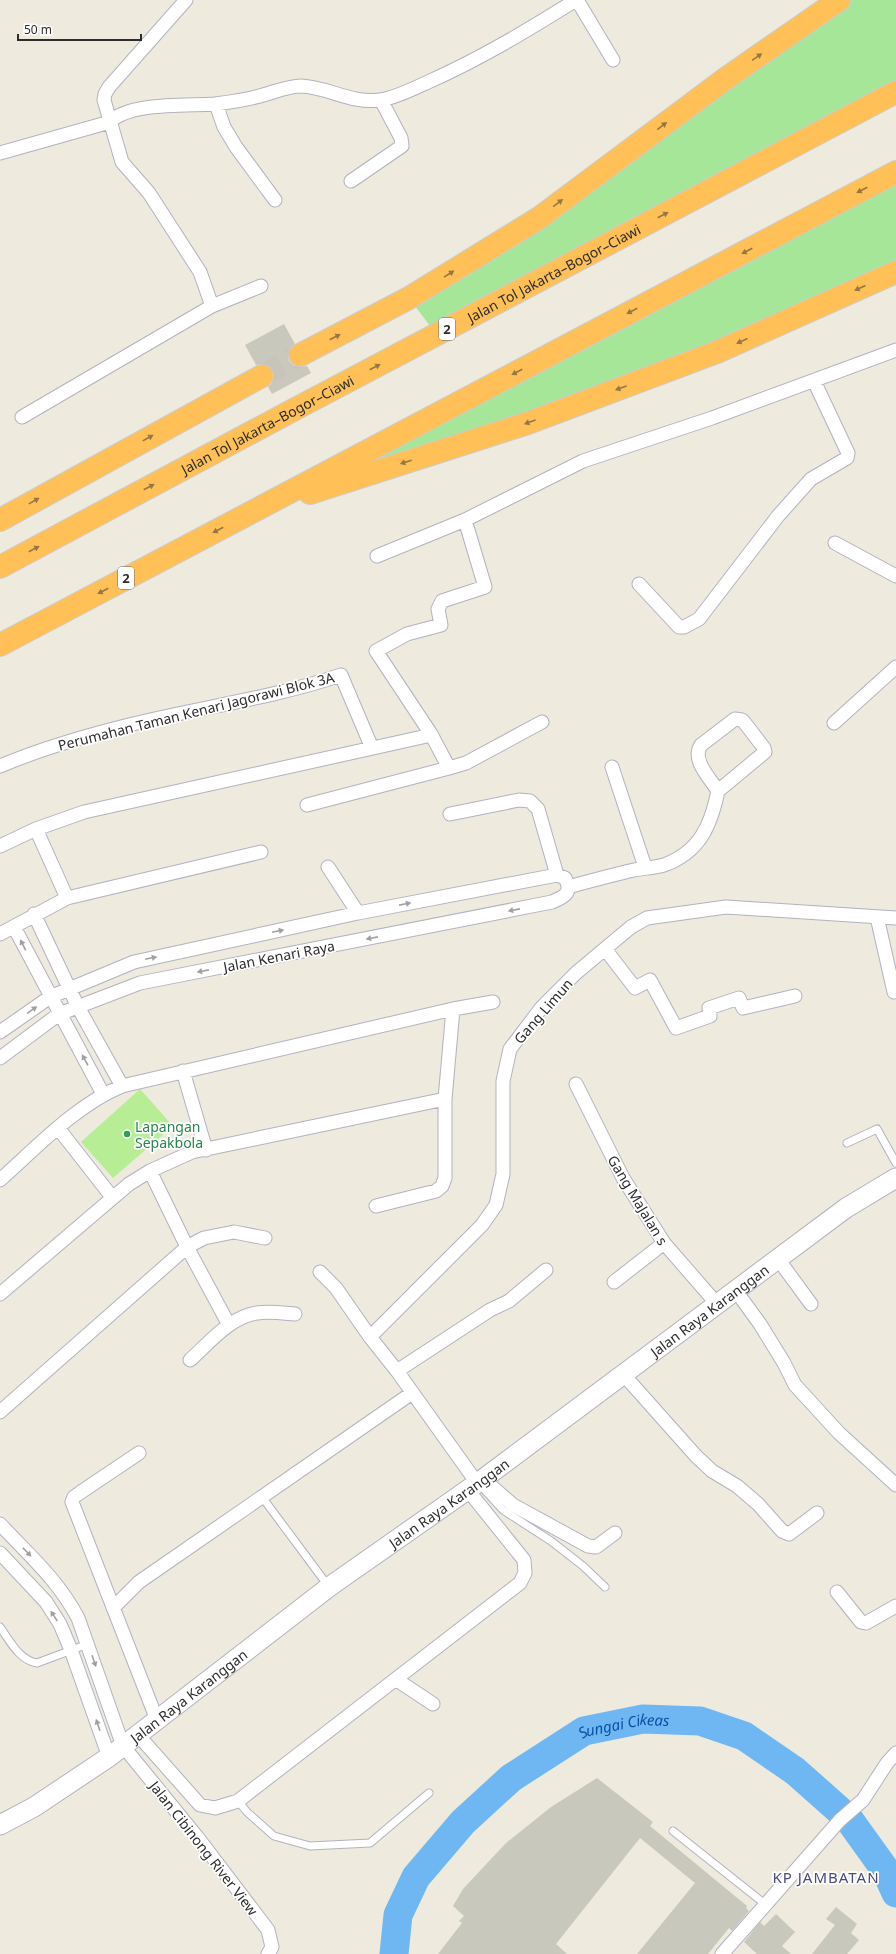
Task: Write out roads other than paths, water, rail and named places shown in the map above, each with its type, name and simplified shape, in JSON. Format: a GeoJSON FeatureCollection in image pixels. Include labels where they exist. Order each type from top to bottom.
{"type":"FeatureCollection","features":[{"type":"Feature","properties":{"kind":"highway"},"geometry":{"type":"LineString","coordinates":[[300,354],[409,298],[539,218],[725,79],[839,0]]}},
{"type":"Feature","properties":{"kind":"highway","name":"Jalan Tol Jakarta–Bogor–Ciawi"},"geometry":{"type":"LineString","coordinates":[[0,567],[297,408],[896,92]]}},
{"type":"Feature","properties":{"kind":"highway","name":"2"},"geometry":{"type":"LineString","coordinates":[[0,645],[896,172]]}},
{"type":"Feature","properties":{"kind":"highway"},"geometry":{"type":"LineString","coordinates":[[252,512],[528,423],[717,352],[896,272]]}},
{"type":"Feature","properties":{"kind":"highway"},"geometry":{"type":"LineString","coordinates":[[0,520],[262,376]]}},
{"type":"Feature","properties":{"kind":"street"},"geometry":{"type":"LineString","coordinates":[[186,0],[109,87],[105,94],[104,100],[122,162],[148,193],[200,272],[212,306]]}},
{"type":"Feature","properties":{"kind":"street"},"geometry":{"type":"LineString","coordinates":[[0,153],[110,122],[118,114],[155,106],[216,104],[251,99],[299,86],[313,87],[354,100],[381,100],[417,87],[457,69],[513,39],[577,0],[613,60]]}},
{"type":"Feature","properties":{"kind":"street"},"geometry":{"type":"LineString","coordinates":[[351,180],[402,146],[401,138],[381,100]]}},
{"type":"Feature","properties":{"kind":"street"},"geometry":{"type":"LineString","coordinates":[[216,104],[224,127],[236,147],[275,200]]}},
{"type":"Feature","properties":{"kind":"street"},"geometry":{"type":"LineString","coordinates":[[22,417],[212,306],[261,286]]}},
{"type":"Feature","properties":{"kind":"street"},"geometry":{"type":"LineString","coordinates":[[377,556],[466,520],[583,461],[896,350]]}},
{"type":"Feature","properties":{"kind":"street"},"geometry":{"type":"LineString","coordinates":[[639,584],[679,627],[684,627],[699,619],[778,516],[811,479],[847,458],[848,453],[814,380]]}},
{"type":"Feature","properties":{"kind":"street"},"geometry":{"type":"LineString","coordinates":[[450,768],[431,734],[376,651],[407,634],[441,625],[438,609],[442,600],[485,587],[466,520]]}},
{"type":"Feature","properties":{"kind":"street"},"geometry":{"type":"LineString","coordinates":[[835,543],[896,576]]}},
{"type":"Feature","properties":{"kind":"street"},"geometry":{"type":"LineString","coordinates":[[834,724],[896,667]]}},
{"type":"Feature","properties":{"kind":"street","name":"Perumahan Taman Kenari Jagorawi Blok 3A"},"geometry":{"type":"LineString","coordinates":[[0,766],[36,751],[133,724],[308,686],[341,675],[372,748]]}},
{"type":"Feature","properties":{"kind":"street"},"geometry":{"type":"LineString","coordinates":[[450,814],[519,800],[530,801],[538,808],[557,875],[565,878],[568,887],[645,867],[663,865],[683,856],[700,840],[713,815],[718,790],[765,752],[764,748],[742,720],[735,719],[698,749],[700,764],[718,790]]}},
{"type":"Feature","properties":{"kind":"street"},"geometry":{"type":"LineString","coordinates":[[307,805],[466,763],[542,722]]}},
{"type":"Feature","properties":{"kind":"street"},"geometry":{"type":"LineString","coordinates":[[0,846],[36,829],[84,812],[427,736]]}},
{"type":"Feature","properties":{"kind":"street"},"geometry":{"type":"LineString","coordinates":[[612,767],[645,867]]}},
{"type":"Feature","properties":{"kind":"street"},"geometry":{"type":"LineString","coordinates":[[36,829],[67,898]]}},
{"type":"Feature","properties":{"kind":"street"},"geometry":{"type":"LineString","coordinates":[[0,934],[34,914],[67,898],[261,852]]}},
{"type":"Feature","properties":{"kind":"street"},"geometry":{"type":"LineString","coordinates":[[328,867],[358,913]]}},
{"type":"Feature","properties":{"kind":"street","name":"Jalan Kenari Raya"},"geometry":{"type":"LineString","coordinates":[[0,1032],[50,997],[134,962],[358,913],[557,875]]}},
{"type":"Feature","properties":{"kind":"street","name":"Jalan Kenari Raya"},"geometry":{"type":"LineString","coordinates":[[0,1058],[59,1014],[140,983],[552,902],[565,897],[568,887]]}},
{"type":"Feature","properties":{"kind":"street","name":"Gang Limun"},"geometry":{"type":"LineString","coordinates":[[370,1337],[482,1225],[496,1205],[503,1174],[503,1081],[510,1049],[542,1007],[576,973],[631,927],[647,918],[726,907],[896,918]]}},
{"type":"Feature","properties":{"kind":"street"},"geometry":{"type":"LineString","coordinates":[[34,914],[78,1007],[122,1086]]}},
{"type":"Feature","properties":{"kind":"street"},"geometry":{"type":"LineString","coordinates":[[877,917],[894,992],[896,991]]}},
{"type":"Feature","properties":{"kind":"street"},"geometry":{"type":"LineString","coordinates":[[14,927],[59,1014],[104,1094]]}},
{"type":"Feature","properties":{"kind":"street"},"geometry":{"type":"LineString","coordinates":[[605,949],[635,988],[650,980],[676,1028],[710,1016],[709,1008],[739,998],[743,1008],[795,996]]}},
{"type":"Feature","properties":{"kind":"street"},"geometry":{"type":"LineString","coordinates":[[0,1180],[58,1128],[104,1094],[122,1086],[453,1009],[493,1002]]}},
{"type":"Feature","properties":{"kind":"street"},"geometry":{"type":"LineString","coordinates":[[376,1206],[436,1191],[442,1186],[445,1178],[445,1099],[453,1009]]}},
{"type":"Feature","properties":{"kind":"street"},"geometry":{"type":"LineString","coordinates":[[184,1071],[206,1150]]}},
{"type":"Feature","properties":{"kind":"street","name":"Gang MaJalan s"},"geometry":{"type":"LineString","coordinates":[[576,1084],[623,1178],[664,1243],[717,1304]]}},
{"type":"Feature","properties":{"kind":"street"},"geometry":{"type":"LineString","coordinates":[[0,1294],[112,1197],[150,1171],[192,1152],[445,1099]]}},
{"type":"Feature","properties":{"kind":"street"},"geometry":{"type":"LineString","coordinates":[[58,1128],[112,1197]]}},
{"type":"Feature","properties":{"kind":"street"},"geometry":{"type":"LineString","coordinates":[[150,1171],[187,1247],[229,1325]]}},
{"type":"Feature","properties":{"kind":"street","name":"Jalan Raya Karanggan"},"geometry":{"type":"LineString","coordinates":[[0,1825],[34,1807],[123,1746],[329,1587],[476,1483],[846,1208],[896,1178]]}},
{"type":"Feature","properties":{"kind":"street"},"geometry":{"type":"LineString","coordinates":[[0,1412],[187,1247],[204,1238],[234,1232],[265,1238]]}},
{"type":"Feature","properties":{"kind":"street"},"geometry":{"type":"LineString","coordinates":[[614,1282],[664,1243]]}},
{"type":"Feature","properties":{"kind":"street"},"geometry":{"type":"LineString","coordinates":[[778,1259],[811,1304]]}},
{"type":"Feature","properties":{"kind":"street"},"geometry":{"type":"LineString","coordinates":[[397,1371],[490,1310],[509,1301],[546,1270]]}},
{"type":"Feature","properties":{"kind":"street"},"geometry":{"type":"LineString","coordinates":[[0,1553],[46,1602],[60,1624],[71,1650],[123,1746],[200,1805],[215,1808],[238,1801],[397,1680],[520,1583],[525,1573],[524,1560],[476,1483],[336,1288],[320,1272]]}},
{"type":"Feature","properties":{"kind":"street"},"geometry":{"type":"LineString","coordinates":[[736,1291],[784,1363],[795,1385],[839,1433],[896,1485]]}},
{"type":"Feature","properties":{"kind":"street"},"geometry":{"type":"LineString","coordinates":[[190,1360],[229,1325],[257,1313],[295,1314]]}},
{"type":"Feature","properties":{"kind":"street"},"geometry":{"type":"LineString","coordinates":[[623,1374],[696,1456],[712,1471],[737,1486],[758,1504],[782,1531],[789,1534],[817,1513]]}},
{"type":"Feature","properties":{"kind":"street"},"geometry":{"type":"LineString","coordinates":[[113,1608],[139,1582],[412,1393]]}},
{"type":"Feature","properties":{"kind":"street"},"geometry":{"type":"LineString","coordinates":[[139,1453],[74,1497],[72,1502],[157,1720]]}},
{"type":"Feature","properties":{"kind":"street"},"geometry":{"type":"LineString","coordinates":[[476,1483],[512,1505],[588,1546],[596,1547],[615,1532]]}},
{"type":"Feature","properties":{"kind":"street"},"geometry":{"type":"LineString","coordinates":[[0,1524],[58,1585],[78,1618],[123,1746]]}},
{"type":"Feature","properties":{"kind":"street"},"geometry":{"type":"LineString","coordinates":[[837,1592],[862,1622],[866,1623],[896,1606]]}},
{"type":"Feature","properties":{"kind":"street"},"geometry":{"type":"LineString","coordinates":[[397,1680],[433,1704]]}},
{"type":"Feature","properties":{"kind":"street","name":"Jalan Cibinong River View"},"geometry":{"type":"LineString","coordinates":[[123,1746],[198,1838],[268,1930],[272,1947],[268,1954]]}},
{"type":"Feature","properties":{"kind":"street"},"geometry":{"type":"LineString","coordinates":[[722,1954],[840,1820],[863,1800],[887,1763],[896,1753]]}},
{"type":"Feature","properties":{"kind":"lane"},"geometry":{"type":"LineString","coordinates":[[847,1143],[877,1129],[896,1163]]}},
{"type":"Feature","properties":{"kind":"lane"},"geometry":{"type":"LineString","coordinates":[[476,1483],[502,1510],[551,1541],[583,1566],[605,1587]]}},
{"type":"Feature","properties":{"kind":"lane"},"geometry":{"type":"LineString","coordinates":[[262,1497],[329,1587]]}},
{"type":"Feature","properties":{"kind":"lane"},"geometry":{"type":"LineString","coordinates":[[0,1627],[22,1656],[29,1662],[37,1663],[88,1644]]}},
{"type":"Feature","properties":{"kind":"lane"},"geometry":{"type":"LineString","coordinates":[[238,1801],[247,1812],[274,1836],[310,1846],[370,1843],[429,1793]]}},
{"type":"Feature","properties":{"kind":"lane"},"geometry":{"type":"LineString","coordinates":[[673,1830],[765,1904]]}},
{"type":"Feature","properties":{"kind":"waterway","name":"Sungai Cikeas"},"geometry":{"type":"LineString","coordinates":[[394,1954],[398,1915],[416,1877],[463,1822],[511,1778],[584,1731],[643,1719],[700,1721],[744,1736],[795,1771],[848,1818],[886,1871],[896,1893]]}},
{"type":"Feature","properties":{"kind":"tunnel"},"geometry":{"type":"LineString","coordinates":[[262,376],[300,355]]}},
{"type":"Feature","properties":{"kind":"place","name":"Lapangan Sepakbola"},"geometry":{"type":"Point","coordinates":[127,1134]}},
{"type":"Feature","properties":{"kind":"district","name":"KP JAMBATAN"},"geometry":{"type":"Point","coordinates":[826,1877]}}]}
